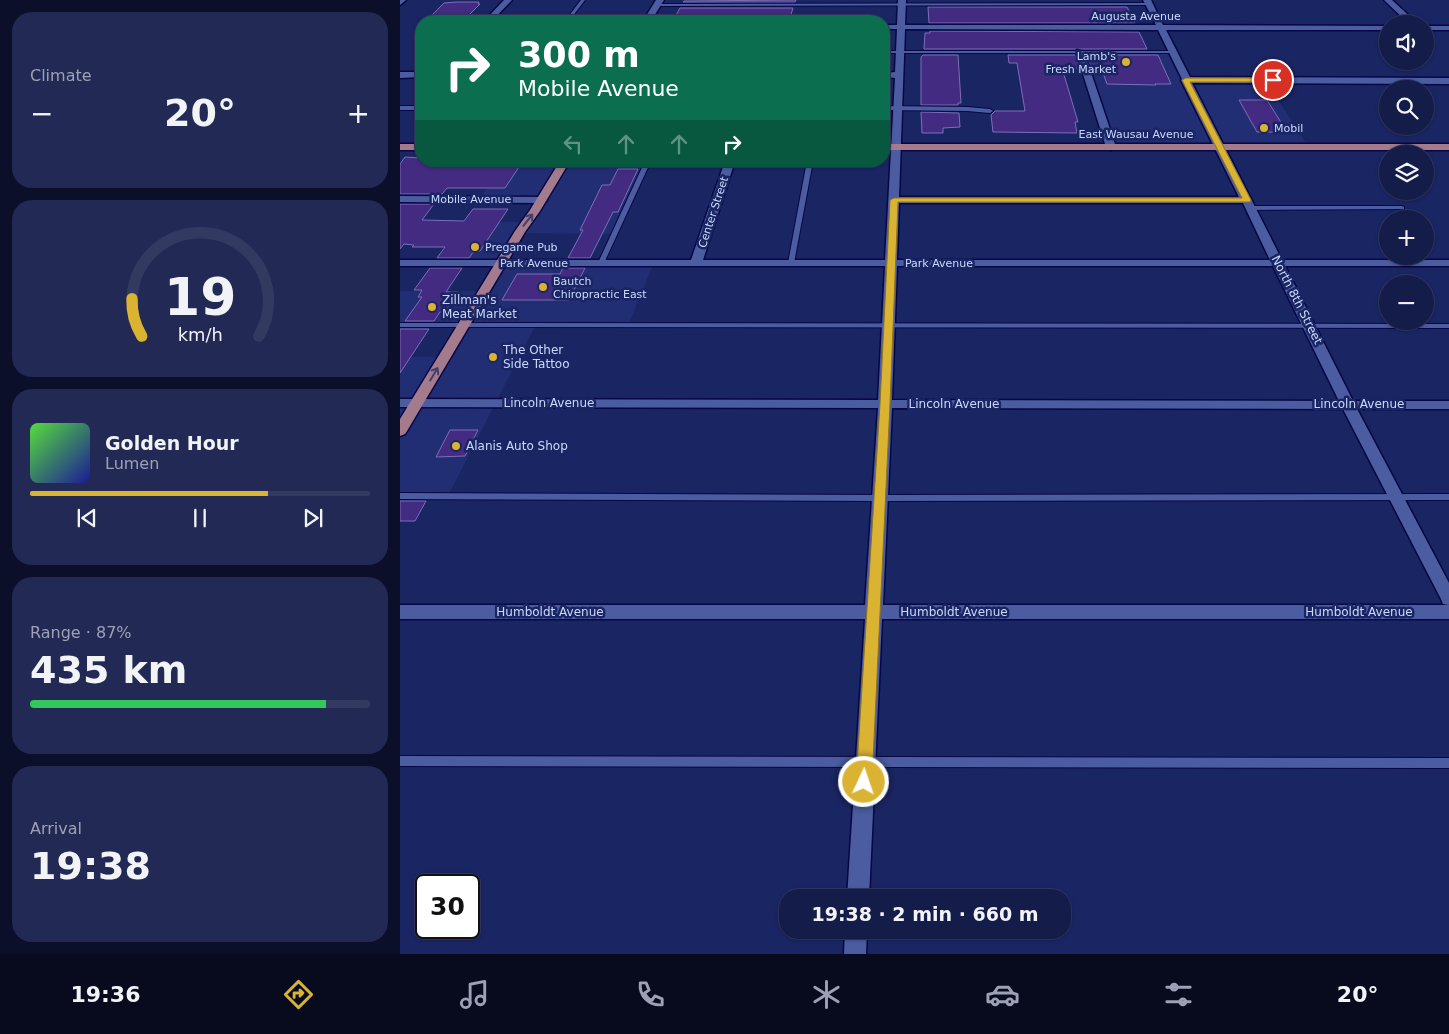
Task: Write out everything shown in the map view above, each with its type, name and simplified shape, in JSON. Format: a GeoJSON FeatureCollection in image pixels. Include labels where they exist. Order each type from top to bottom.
{"type":"FeatureCollection","features":[{"type":"Feature","properties":{"kind":"main road"},"geometry":{"type":"LineString","coordinates":[[400,147],[415,147]]}},
{"type":"Feature","properties":{"kind":"main road","name":"East Wausau Avenue"},"geometry":{"type":"LineString","coordinates":[[890,147],[1449,147]]}},
{"type":"Feature","properties":{"kind":"main road"},"geometry":{"type":"LineString","coordinates":[[542,200],[540,190],[553,167]]}},
{"type":"Feature","properties":{"kind":"main road"},"geometry":{"type":"LineString","coordinates":[[400,431],[520,231],[542,200],[561,167]]}},
{"type":"Feature","properties":{"kind":"street"},"geometry":{"type":"LineString","coordinates":[[494,15],[508,0]]}},
{"type":"Feature","properties":{"kind":"street"},"geometry":{"type":"LineString","coordinates":[[1388,0],[1404,15]]}},
{"type":"Feature","properties":{"kind":"street"},"geometry":{"type":"LineString","coordinates":[[651,15],[659,2]]}},
{"type":"Feature","properties":{"kind":"street"},"geometry":{"type":"LineString","coordinates":[[858,889],[885,404],[894,200],[890,147],[898,108],[902,2]]}},
{"type":"Feature","properties":{"kind":"street","name":"North 8th Street"},"geometry":{"type":"LineString","coordinates":[[1148,2],[1348,404],[1449,599]]}},
{"type":"Feature","properties":{"kind":"street","name":"Augusta Avenue"},"geometry":{"type":"LineString","coordinates":[[890,27],[1379,28]]}},
{"type":"Feature","properties":{"kind":"street"},"geometry":{"type":"LineString","coordinates":[[1434,28],[1449,28]]}},
{"type":"Feature","properties":{"kind":"street"},"geometry":{"type":"LineString","coordinates":[[1080,52],[1111,146]]}},
{"type":"Feature","properties":{"kind":"street"},"geometry":{"type":"LineString","coordinates":[[400,75],[415,75]]}},
{"type":"Feature","properties":{"kind":"street"},"geometry":{"type":"LineString","coordinates":[[890,75],[899,75]]}},
{"type":"Feature","properties":{"kind":"street"},"geometry":{"type":"LineString","coordinates":[[1186,80],[1449,81]]}},
{"type":"Feature","properties":{"kind":"street","name":"Center Street"},"geometry":{"type":"LineString","coordinates":[[696,263],[728,167]]}},
{"type":"Feature","properties":{"kind":"street","name":"Mobile Avenue"},"geometry":{"type":"LineString","coordinates":[[400,200],[542,200]]}},
{"type":"Feature","properties":{"kind":"street"},"geometry":{"type":"LineString","coordinates":[[894,200],[1248,204]]}},
{"type":"Feature","properties":{"kind":"street","name":"Park Avenue"},"geometry":{"type":"LineString","coordinates":[[400,263],[1449,263]]}},
{"type":"Feature","properties":{"kind":"street","name":"Lincoln Avenue"},"geometry":{"type":"LineString","coordinates":[[400,403],[1449,404]]}},
{"type":"Feature","properties":{"kind":"street","name":"Humboldt Avenue"},"geometry":{"type":"LineString","coordinates":[[400,612],[1449,612]]}},
{"type":"Feature","properties":{"kind":"street"},"geometry":{"type":"LineString","coordinates":[[855,954],[856,939]]}},
{"type":"Feature","properties":{"kind":"lane"},"geometry":{"type":"LineString","coordinates":[[572,15],[583,0]]}},
{"type":"Feature","properties":{"kind":"lane"},"geometry":{"type":"LineString","coordinates":[[659,2],[1148,2]]}},
{"type":"Feature","properties":{"kind":"lane"},"geometry":{"type":"LineString","coordinates":[[890,52],[1172,52]]}},
{"type":"Feature","properties":{"kind":"lane"},"geometry":{"type":"LineString","coordinates":[[400,108],[415,108]]}},
{"type":"Feature","properties":{"kind":"lane"},"geometry":{"type":"LineString","coordinates":[[890,108],[967,108],[990,111]]}},
{"type":"Feature","properties":{"kind":"lane"},"geometry":{"type":"LineString","coordinates":[[601,263],[645,167]]}},
{"type":"Feature","properties":{"kind":"lane"},"geometry":{"type":"LineString","coordinates":[[790,263],[809,167]]}},
{"type":"Feature","properties":{"kind":"lane"},"geometry":{"type":"LineString","coordinates":[[1248,204],[1402,208]]}},
{"type":"Feature","properties":{"kind":"lane"},"geometry":{"type":"LineString","coordinates":[[400,325],[1449,326]]}},
{"type":"Feature","properties":{"kind":"lane"},"geometry":{"type":"LineString","coordinates":[[400,496],[879,498],[1449,497]]}},
{"type":"Feature","properties":{"kind":"lane"},"geometry":{"type":"LineString","coordinates":[[400,761],[1449,763]]}},
{"type":"Feature","properties":{"kind":"shaded area"},"geometry":{"type":"Polygon","coordinates":[[[1080,52],[1171,52],[1185,81],[1266,81],[1308,146],[1110,146],[1080,52]]]}},
{"type":"Feature","properties":{"kind":"shaded area"},"geometry":{"type":"Polygon","coordinates":[[[644,167],[612,234],[519,233],[501,261],[654,262],[628,326],[535,326],[448,496],[400,495],[400,357],[444,357],[463,326],[400,325],[400,291],[483,291],[501,262],[435,261],[464,222],[526,222],[541,199],[479,199],[500,169],[467,168],[644,167]]]}},
{"type":"Feature","properties":{"kind":"building"},"geometry":{"type":"Polygon","coordinates":[[[796,0],[795,2],[683,2],[684,1],[796,0]]]}},
{"type":"Feature","properties":{"kind":"building"},"geometry":{"type":"Polygon","coordinates":[[[479,2],[478,4],[480,4],[469,15],[432,15],[444,3],[479,2]]]}},
{"type":"Feature","properties":{"kind":"building"},"geometry":{"type":"Polygon","coordinates":[[[928,7],[1127,7],[1135,23],[929,23],[928,7]]]}},
{"type":"Feature","properties":{"kind":"building"},"geometry":{"type":"Polygon","coordinates":[[[680,8],[793,8],[791,15],[676,15],[680,8]]]}},
{"type":"Feature","properties":{"kind":"building"},"geometry":{"type":"Polygon","coordinates":[[[930,31],[1139,32],[1147,49],[924,49],[925,33],[930,33],[930,31]]]}},
{"type":"Feature","properties":{"kind":"building"},"geometry":{"type":"Polygon","coordinates":[[[923,55],[958,55],[961,103],[958,103],[958,105],[921,105],[921,57],[923,55]]]}},
{"type":"Feature","properties":{"kind":"building"},"geometry":{"type":"Polygon","coordinates":[[[1008,55],[1075,55],[1079,68],[1062,68],[1078,122],[1075,122],[1077,133],[993,132],[991,115],[995,111],[1025,111],[1017,63],[1009,63],[1008,55]]]}},
{"type":"Feature","properties":{"kind":"building","name":"Lamb's Fresh Market"},"geometry":{"type":"Polygon","coordinates":[[[1087,55],[1158,55],[1171,84],[1107,84],[1102,70],[1091,68],[1087,55]]]}},
{"type":"Feature","properties":{"kind":"building"},"geometry":{"type":"Polygon","coordinates":[[[1239,100],[1267,100],[1287,132],[1257,132],[1239,100]]]}},
{"type":"Feature","properties":{"kind":"building"},"geometry":{"type":"Polygon","coordinates":[[[921,112],[959,113],[960,127],[943,128],[943,133],[922,133],[921,112]]]}},
{"type":"Feature","properties":{"kind":"building"},"geometry":{"type":"Polygon","coordinates":[[[405,157],[415,158],[415,167],[519,167],[505,188],[447,188],[442,194],[400,194],[400,164],[405,157]]]}},
{"type":"Feature","properties":{"kind":"building"},"geometry":{"type":"Polygon","coordinates":[[[618,169],[638,169],[618,212],[613,212],[590,258],[568,258],[583,230],[580,230],[602,185],[610,185],[618,169]]]}},
{"type":"Feature","properties":{"kind":"building"},"geometry":{"type":"Polygon","coordinates":[[[400,204],[434,204],[422,220],[464,221],[473,209],[508,209],[480,251],[474,251],[469,258],[437,258],[445,247],[412,247],[414,245],[404,244],[400,249],[400,204]]]}},
{"type":"Feature","properties":{"kind":"building"},"geometry":{"type":"Polygon","coordinates":[[[430,268],[462,268],[446,292],[458,292],[445,312],[440,312],[434,321],[405,321],[422,297],[418,297],[422,290],[414,290],[430,268]]]}},
{"type":"Feature","properties":{"kind":"building","name":"Bautch Chiropractic East"},"geometry":{"type":"Polygon","coordinates":[[[563,268],[585,268],[569,300],[502,300],[517,274],[560,274],[563,268]]]}},
{"type":"Feature","properties":{"kind":"building"},"geometry":{"type":"Polygon","coordinates":[[[400,329],[429,329],[400,373],[400,329]]]}},
{"type":"Feature","properties":{"kind":"building","name":"Alanis Auto Shop"},"geometry":{"type":"Polygon","coordinates":[[[450,430],[478,430],[465,456],[436,457],[450,430]]]}},
{"type":"Feature","properties":{"kind":"building"},"geometry":{"type":"Polygon","coordinates":[[[400,501],[426,501],[415,521],[400,521],[400,501]]]}},
{"type":"Feature","properties":{"kind":"place","name":"Lamb's Fresh Market"},"geometry":{"type":"Point","coordinates":[1126,62]}},
{"type":"Feature","properties":{"kind":"place","name":"Mobil"},"geometry":{"type":"Point","coordinates":[1264,128]}},
{"type":"Feature","properties":{"kind":"place","name":"Pregame Pub"},"geometry":{"type":"Point","coordinates":[475,247]}},
{"type":"Feature","properties":{"kind":"place","name":"Bautch Chiropractic East"},"geometry":{"type":"Point","coordinates":[543,287]}},
{"type":"Feature","properties":{"kind":"place","name":"Zillman's Meat Market"},"geometry":{"type":"Point","coordinates":[432,307]}},
{"type":"Feature","properties":{"kind":"place","name":"The Other Side Tattoo"},"geometry":{"type":"Point","coordinates":[493,357]}},
{"type":"Feature","properties":{"kind":"place","name":"Alanis Auto Shop"},"geometry":{"type":"Point","coordinates":[456,446]}},
{"type":"Feature","properties":{"kind":"route"},"geometry":{"type":"LineString","coordinates":[[864,782],[885,404],[894,200],[1247,200],[1186,80],[1273,80]]}}]}
